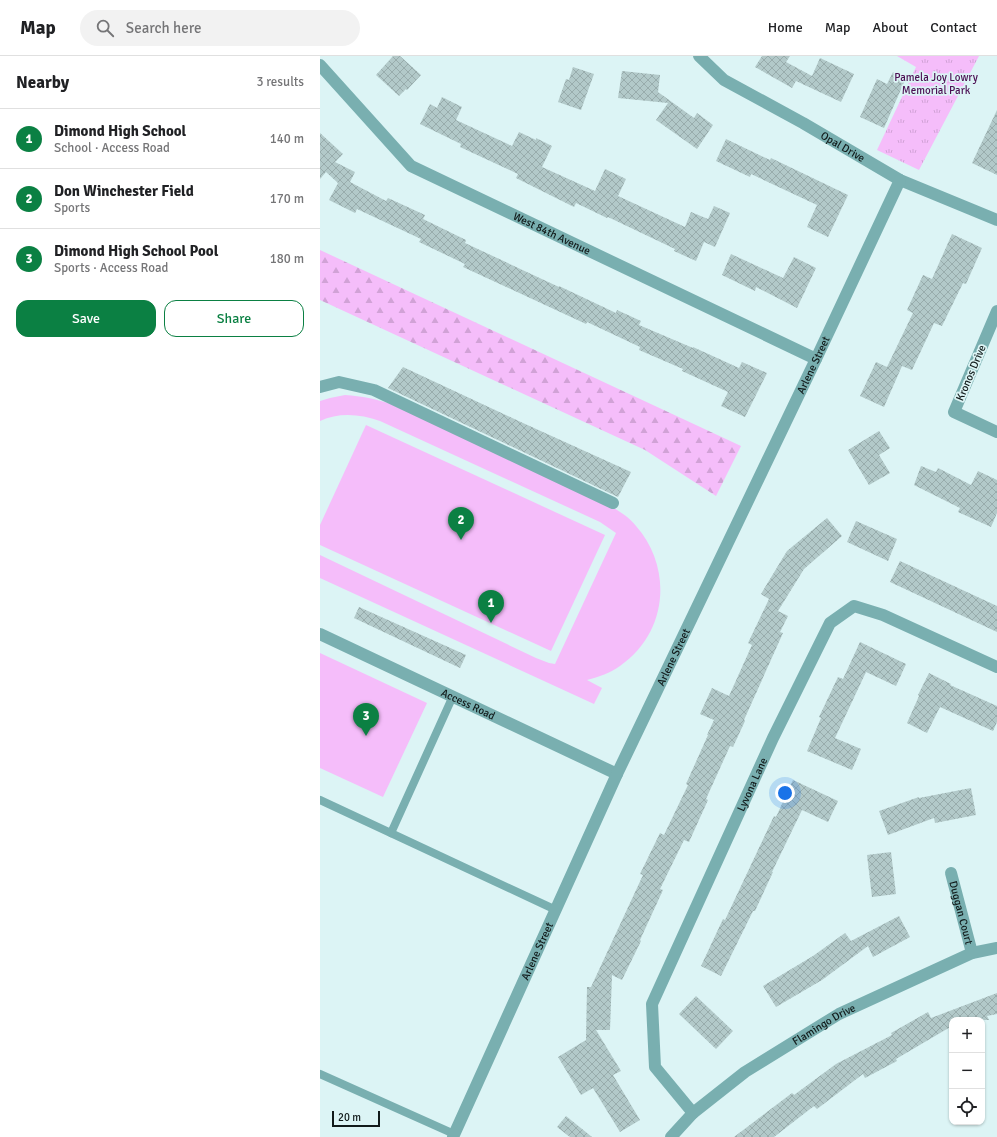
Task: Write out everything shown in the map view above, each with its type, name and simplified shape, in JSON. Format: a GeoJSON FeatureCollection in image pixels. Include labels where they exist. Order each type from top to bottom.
{"type":"FeatureCollection","features":[{"type":"Feature","properties":{"kind":"street","name":"Opal Drive"},"geometry":{"type":"LineString","coordinates":[[700,56],[724,80],[803,123],[900,180],[997,220]]}},
{"type":"Feature","properties":{"kind":"street","name":"West 84th Avenue"},"geometry":{"type":"LineString","coordinates":[[320,66],[410,166],[816,359]]}},
{"type":"Feature","properties":{"kind":"street","name":"Arlene Street"},"geometry":{"type":"LineString","coordinates":[[453,1136],[617,774],[900,180]]}},
{"type":"Feature","properties":{"kind":"street","name":"Kronos Drive"},"geometry":{"type":"LineString","coordinates":[[997,311],[954,412],[997,432]]}},
{"type":"Feature","properties":{"kind":"street"},"geometry":{"type":"LineString","coordinates":[[320,387],[339,382],[374,390],[614,503]]}},
{"type":"Feature","properties":{"kind":"street","name":"Lyvona Lane"},"geometry":{"type":"LineString","coordinates":[[692,1113],[654,1067],[652,1004],[773,738],[830,623],[854,606],[883,615],[997,667]]}},
{"type":"Feature","properties":{"kind":"street","name":"Access Road"},"geometry":{"type":"LineString","coordinates":[[320,634],[617,774]]}},
{"type":"Feature","properties":{"kind":"street","name":"Duggan Court"},"geometry":{"type":"LineString","coordinates":[[952,873],[972,953]]}},
{"type":"Feature","properties":{"kind":"street","name":"Flamingo Drive"},"geometry":{"type":"LineString","coordinates":[[672,1137],[692,1113],[745,1072],[839,1014],[972,953],[997,948]]}},
{"type":"Feature","properties":{"kind":"lane"},"geometry":{"type":"LineString","coordinates":[[391,833],[453,696]]}},
{"type":"Feature","properties":{"kind":"lane"},"geometry":{"type":"LineString","coordinates":[[320,800],[556,910]]}},
{"type":"Feature","properties":{"kind":"lane"},"geometry":{"type":"LineString","coordinates":[[320,1074],[453,1136]]}},
{"type":"Feature","properties":{"kind":"green space","name":"Pamela Joy Lowry Memorial Park"},"geometry":{"type":"Polygon","coordinates":[[[897,56],[979,56],[919,170],[877,150],[916,67],[897,56]]]}},
{"type":"Feature","properties":{"kind":"green space"},"geometry":{"type":"Polygon","coordinates":[[[320,250],[741,446],[716,496],[645,450],[320,300],[320,250]]]}},
{"type":"Feature","properties":{"kind":"green space"},"geometry":{"type":"Polygon","coordinates":[[[345,395],[369,398],[391,404],[609,505],[627,517],[636,526],[648,543],[656,561],[660,580],[660,599],[656,618],[648,636],[636,652],[612,671],[587,680],[602,688],[594,704],[320,578],[320,555],[536,658],[555,664],[616,533],[600,522],[380,421],[365,417],[342,415],[320,421],[320,401],[345,395]]]}},
{"type":"Feature","properties":{"kind":"green space"},"geometry":{"type":"Polygon","coordinates":[[[366,425],[605,535],[551,651],[320,545],[320,525],[366,425]]]}},
{"type":"Feature","properties":{"kind":"green space"},"geometry":{"type":"Polygon","coordinates":[[[320,653],[427,703],[383,797],[320,768],[320,653]]]}},
{"type":"Feature","properties":{"kind":"building"},"geometry":{"type":"Polygon","coordinates":[[[393,56],[400,56],[421,75],[399,96],[376,75],[393,56]]]}},
{"type":"Feature","properties":{"kind":"building"},"geometry":{"type":"Polygon","coordinates":[[[762,56],[790,56],[786,62],[812,76],[820,58],[854,74],[841,102],[796,81],[792,88],[755,67],[762,56]]]}},
{"type":"Feature","properties":{"kind":"building"},"geometry":{"type":"Polygon","coordinates":[[[573,67],[594,74],[581,110],[558,102],[566,79],[569,80],[573,67]]]}},
{"type":"Feature","properties":{"kind":"building"},"geometry":{"type":"Polygon","coordinates":[[[622,71],[660,75],[658,92],[694,118],[697,113],[713,125],[697,149],[656,120],[668,103],[618,98],[622,71]]]}},
{"type":"Feature","properties":{"kind":"building"},"geometry":{"type":"Polygon","coordinates":[[[893,72],[906,78],[884,128],[860,117],[877,79],[887,84],[893,72]]]}},
{"type":"Feature","properties":{"kind":"building"},"geometry":{"type":"Polygon","coordinates":[[[442,97],[462,107],[456,120],[512,146],[519,132],[552,146],[542,167],[595,191],[605,169],[626,179],[618,196],[685,227],[691,212],[708,219],[714,206],[730,213],[715,247],[704,242],[696,261],[674,251],[675,249],[608,217],[607,218],[576,203],[574,207],[516,178],[518,174],[460,147],[461,144],[420,124],[430,104],[437,108],[442,97]]]}},
{"type":"Feature","properties":{"kind":"building"},"geometry":{"type":"Polygon","coordinates":[[[997,110],[997,175],[972,163],[997,110]]]}},
{"type":"Feature","properties":{"kind":"building"},"geometry":{"type":"Polygon","coordinates":[[[320,133],[343,154],[335,162],[355,172],[350,182],[386,201],[388,198],[425,215],[423,219],[466,240],[465,243],[616,313],[617,310],[641,321],[639,325],[739,368],[742,362],[767,373],[745,417],[721,406],[728,392],[682,371],[683,369],[639,350],[640,347],[587,322],[586,324],[463,267],[465,264],[419,242],[421,239],[357,209],[355,213],[329,200],[338,183],[326,172],[320,179],[320,133]]]}},
{"type":"Feature","properties":{"kind":"building"},"geometry":{"type":"Polygon","coordinates":[[[726,139],[770,160],[771,158],[848,195],[828,237],[807,227],[817,205],[751,174],[750,177],[716,161],[726,139]]]}},
{"type":"Feature","properties":{"kind":"building"},"geometry":{"type":"Polygon","coordinates":[[[952,234],[982,248],[966,284],[963,283],[942,326],[934,323],[912,370],[902,366],[884,407],[860,396],[876,362],[887,367],[913,313],[907,310],[923,275],[932,279],[952,234]]]}},
{"type":"Feature","properties":{"kind":"building"},"geometry":{"type":"Polygon","coordinates":[[[731,254],[783,278],[794,257],[816,268],[797,308],[756,287],[755,291],[722,275],[731,254]]]}},
{"type":"Feature","properties":{"kind":"building"},"geometry":{"type":"Polygon","coordinates":[[[403,367],[631,472],[618,497],[388,388],[403,367]]]}},
{"type":"Feature","properties":{"kind":"building"},"geometry":{"type":"Polygon","coordinates":[[[879,431],[890,448],[879,455],[890,473],[869,485],[848,450],[879,431]]]}},
{"type":"Feature","properties":{"kind":"building"},"geometry":{"type":"Polygon","coordinates":[[[921,466],[936,472],[938,468],[971,485],[978,471],[997,480],[997,513],[991,527],[958,512],[960,508],[914,485],[921,466]]]}},
{"type":"Feature","properties":{"kind":"building"},"geometry":{"type":"Polygon","coordinates":[[[827,518],[842,536],[804,569],[778,611],[788,616],[780,632],[783,633],[744,720],[745,721],[733,747],[730,746],[706,799],[708,800],[689,842],[684,840],[660,889],[663,890],[622,980],[612,975],[610,1030],[596,1030],[621,1071],[613,1075],[640,1120],[620,1132],[593,1088],[581,1095],[558,1057],[586,1040],[587,987],[591,987],[643,875],[640,874],[660,833],[664,835],[688,785],[686,784],[714,720],[700,714],[712,688],[729,696],[752,645],[748,643],[769,599],[761,594],[787,551],[827,518]]]}},
{"type":"Feature","properties":{"kind":"building"},"geometry":{"type":"Polygon","coordinates":[[[856,521],[897,539],[888,561],[847,542],[856,521]]]}},
{"type":"Feature","properties":{"kind":"building"},"geometry":{"type":"Polygon","coordinates":[[[900,561],[997,606],[997,632],[890,582],[900,561]]]}},
{"type":"Feature","properties":{"kind":"building"},"geometry":{"type":"Polygon","coordinates":[[[359,607],[466,655],[460,668],[354,618],[359,607]]]}},
{"type":"Feature","properties":{"kind":"building"},"geometry":{"type":"Polygon","coordinates":[[[860,642],[906,664],[896,686],[866,672],[835,738],[861,749],[852,770],[807,751],[821,718],[819,717],[838,677],[843,679],[860,642]]]}},
{"type":"Feature","properties":{"kind":"building"},"geometry":{"type":"Polygon","coordinates":[[[929,673],[951,684],[950,685],[997,706],[997,722],[993,731],[940,707],[927,733],[907,723],[919,696],[918,695],[929,673]]]}},
{"type":"Feature","properties":{"kind":"building"},"geometry":{"type":"Polygon","coordinates":[[[793,780],[838,801],[828,822],[802,810],[755,911],[753,911],[721,976],[701,966],[793,780]]]}},
{"type":"Feature","properties":{"kind":"building"},"geometry":{"type":"Polygon","coordinates":[[[971,788],[976,815],[935,823],[934,818],[888,835],[879,811],[919,797],[971,788]]]}},
{"type":"Feature","properties":{"kind":"building"},"geometry":{"type":"Polygon","coordinates":[[[891,852],[896,894],[872,897],[867,855],[891,852]]]}},
{"type":"Feature","properties":{"kind":"building"},"geometry":{"type":"Polygon","coordinates":[[[899,916],[910,937],[873,957],[868,946],[822,980],[776,1007],[763,986],[813,956],[845,933],[851,941],[899,916]]]}},
{"type":"Feature","properties":{"kind":"building"},"geometry":{"type":"Polygon","coordinates":[[[997,993],[997,1014],[987,1016],[989,1020],[985,1020],[985,1017],[949,1017],[949,1028],[896,1059],[897,1061],[865,1078],[863,1074],[817,1109],[814,1106],[774,1137],[734,1137],[792,1093],[794,1095],[836,1064],[892,1035],[891,1033],[928,1012],[931,1018],[997,993]]]}},
{"type":"Feature","properties":{"kind":"building"},"geometry":{"type":"Polygon","coordinates":[[[696,996],[733,1031],[716,1049],[679,1014],[696,996]]]}},
{"type":"Feature","properties":{"kind":"building"},"geometry":{"type":"Polygon","coordinates":[[[566,1116],[592,1137],[570,1137],[557,1127],[566,1116]]]}},
{"type":"Feature","properties":{"kind":"place","name":"Don Winchester Field"},"geometry":{"type":"Point","coordinates":[461,540]}},
{"type":"Feature","properties":{"kind":"place","name":"Dimond High School"},"geometry":{"type":"Point","coordinates":[491,623]}},
{"type":"Feature","properties":{"kind":"place","name":"Dimond High School Pool"},"geometry":{"type":"Point","coordinates":[366,736]}}]}
